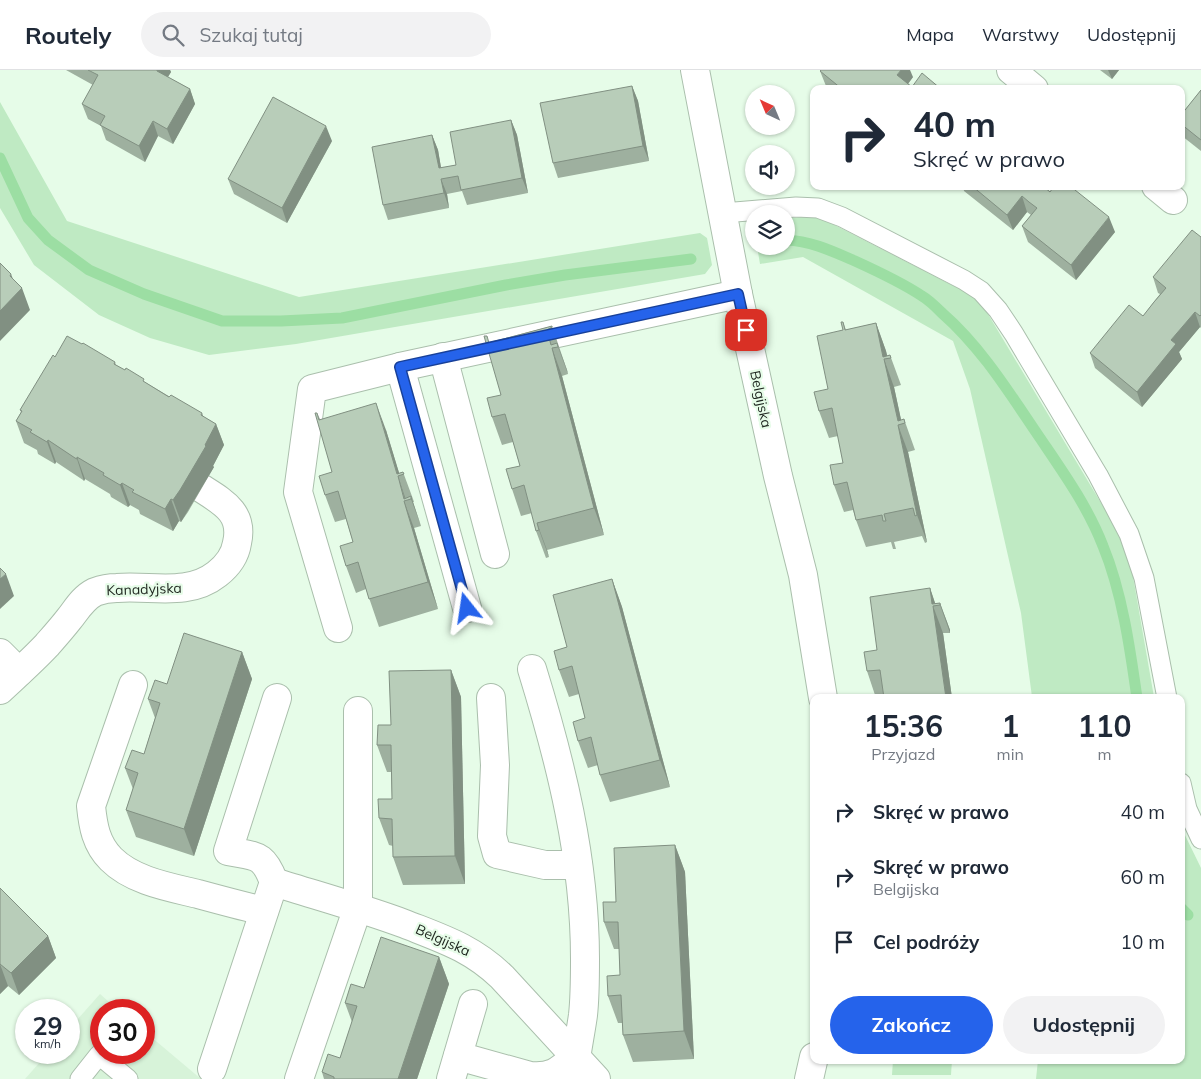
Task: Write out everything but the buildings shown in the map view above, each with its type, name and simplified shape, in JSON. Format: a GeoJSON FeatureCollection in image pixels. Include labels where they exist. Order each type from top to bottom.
{"type":"FeatureCollection","features":[{"type":"Feature","properties":{"kind":"street","name":"Belgijska"},"geometry":{"type":"LineString","coordinates":[[695,70],[738,294],[778,476],[803,575],[822,694]]}},
{"type":"Feature","properties":{"kind":"street"},"geometry":{"type":"LineString","coordinates":[[1011,70],[1029,85]]}},
{"type":"Feature","properties":{"kind":"street"},"geometry":{"type":"LineString","coordinates":[[338,628],[298,492],[312,389],[443,357],[738,294]]}},
{"type":"Feature","properties":{"kind":"street"},"geometry":{"type":"LineString","coordinates":[[443,357],[495,554]]}},
{"type":"Feature","properties":{"kind":"street"},"geometry":{"type":"LineString","coordinates":[[400,367],[467,608]]}},
{"type":"Feature","properties":{"kind":"street","name":"Kanadyjska"},"geometry":{"type":"LineString","coordinates":[[9,681],[45,647],[79,604],[94,593],[104,589],[132,586],[181,589],[206,582],[226,566],[237,544],[239,527],[234,513],[223,502],[201,488]]}},
{"type":"Feature","properties":{"kind":"street"},"geometry":{"type":"LineString","coordinates":[[0,653],[9,681]]}},
{"type":"Feature","properties":{"kind":"street"},"geometry":{"type":"LineString","coordinates":[[472,1004],[455,1068],[542,1078],[574,1068],[583,1014],[584,911],[570,815],[560,767],[532,669]]}},
{"type":"Feature","properties":{"kind":"street"},"geometry":{"type":"LineString","coordinates":[[133,685],[91,806],[92,824],[99,843],[110,858],[125,871],[173,888],[264,911]]}},
{"type":"Feature","properties":{"kind":"street"},"geometry":{"type":"LineString","coordinates":[[212,1069],[274,882],[267,866],[259,858],[228,851],[277,698]]}},
{"type":"Feature","properties":{"kind":"street"},"geometry":{"type":"LineString","coordinates":[[491,698],[495,765],[492,836],[497,854],[546,865],[578,865]]}},
{"type":"Feature","properties":{"kind":"street"},"geometry":{"type":"LineString","coordinates":[[299,1079],[358,907],[358,711]]}},
{"type":"Feature","properties":{"kind":"street","name":"Belgijska"},"geometry":{"type":"LineString","coordinates":[[274,882],[358,907],[450,942],[475,954],[502,977],[574,1068],[596,1079]]}},
{"type":"Feature","properties":{"kind":"street"},"geometry":{"type":"LineString","coordinates":[[810,1079],[813,1064]]}},
{"type":"Feature","properties":{"kind":"lane"},"geometry":{"type":"LineString","coordinates":[[723,213],[796,207],[818,208],[842,217],[957,276],[981,291],[998,310],[1041,378],[1098,475],[1129,534],[1144,578],[1166,694]]}},
{"type":"Feature","properties":{"kind":"lane"},"geometry":{"type":"LineString","coordinates":[[1185,800],[1201,840]]}},
{"type":"Feature","properties":{"kind":"lane"},"geometry":{"type":"LineString","coordinates":[[80,1079],[99,1055],[128,1079]]}},
{"type":"Feature","properties":{"kind":"shaded area"},"geometry":{"type":"Polygon","coordinates":[[[0,102],[67,221],[299,297],[700,233],[707,238],[712,265],[705,274],[296,344],[209,355],[150,338],[99,315],[34,265],[0,208],[0,102]]]}},
{"type":"Feature","properties":{"kind":"shaded area"},"geometry":{"type":"Polygon","coordinates":[[[815,215],[979,299],[1128,548],[1153,694],[1032,694],[1021,613],[970,389],[953,341],[803,257],[760,264],[758,255],[795,255],[795,218],[815,215]]]}},
{"type":"Feature","properties":{"kind":"shaded area"},"geometry":{"type":"Polygon","coordinates":[[[1185,835],[1201,868],[1201,1079],[1036,1079],[1038,1064],[1185,1064],[1185,835]]]}},
{"type":"Feature","properties":{"kind":"shaded area"},"geometry":{"type":"Polygon","coordinates":[[[100,994],[106,999],[96,999],[100,994]]]}},
{"type":"Feature","properties":{"kind":"shaded area"},"geometry":{"type":"Polygon","coordinates":[[[90,1005],[90,1064],[155,1064],[155,1040],[201,1079],[25,1079],[38,1064],[80,1064],[80,1017],[90,1005]]]}},
{"type":"Feature","properties":{"kind":"shaded area"},"geometry":{"type":"Polygon","coordinates":[[[893,1064],[952,1064],[951,1075],[892,1075],[893,1064]]]}},
{"type":"Feature","properties":{"kind":"waterway"},"geometry":{"type":"LineString","coordinates":[[0,158],[28,218],[48,240],[89,270],[144,294],[222,321],[342,318],[565,275],[691,259]]}},
{"type":"Feature","properties":{"kind":"waterway"},"geometry":{"type":"LineString","coordinates":[[795,241],[813,244],[830,250],[897,281],[914,291],[935,306],[983,356],[1066,477],[1083,504],[1097,532],[1110,564],[1120,601],[1136,694]]}},
{"type":"Feature","properties":{"kind":"waterway"},"geometry":{"type":"LineString","coordinates":[[1185,912],[1188,915]]}},
{"type":"Feature","properties":{"kind":"route"},"geometry":{"type":"LineString","coordinates":[[467,608],[400,367],[558,331],[738,294],[746,330]]}}]}
